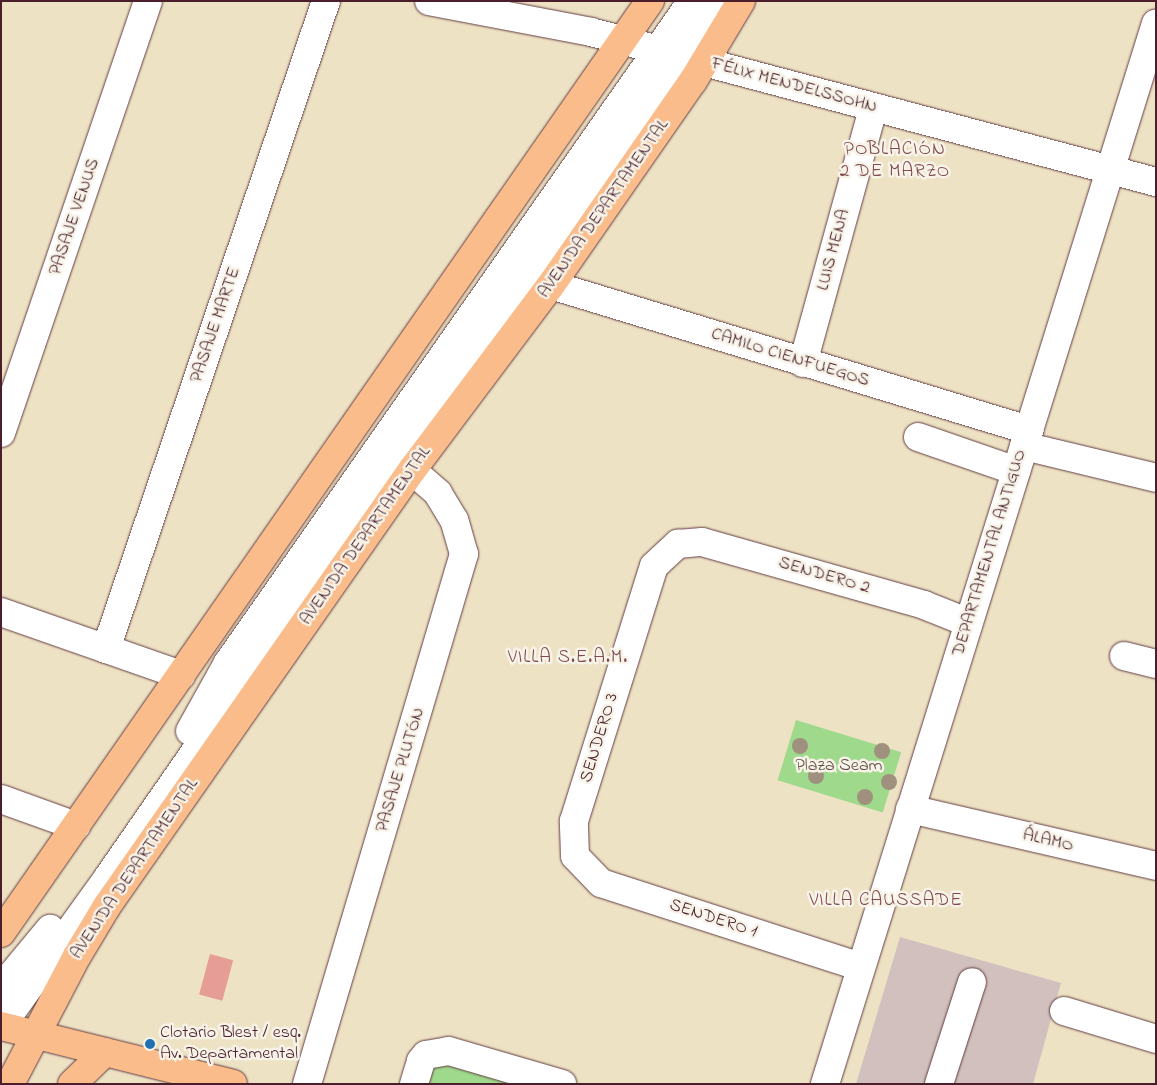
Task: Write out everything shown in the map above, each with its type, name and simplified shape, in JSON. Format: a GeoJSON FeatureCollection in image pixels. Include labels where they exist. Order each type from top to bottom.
{"type":"FeatureCollection","features":[{"type":"Feature","properties":{"kind":"main road"},"geometry":{"type":"LineString","coordinates":[[1,933],[650,1]]}},
{"type":"Feature","properties":{"kind":"main road","name":"AVENIDA DEPARTAMENTAL"},"geometry":{"type":"LineString","coordinates":[[10,1084],[34,1035],[107,906],[412,470],[551,285],[681,55],[741,1]]}},
{"type":"Feature","properties":{"kind":"main road"},"geometry":{"type":"LineString","coordinates":[[1,1026],[232,1084]]}},
{"type":"Feature","properties":{"kind":"main road"},"geometry":{"type":"LineString","coordinates":[[72,1084],[105,1052]]}},
{"type":"Feature","properties":{"kind":"street","name":"PASAJE VENUS"},"geometry":{"type":"LineString","coordinates":[[1,433],[148,1]]}},
{"type":"Feature","properties":{"kind":"street","name":"PASAJE MARTE"},"geometry":{"type":"LineString","coordinates":[[106,649],[326,1]]}},
{"type":"Feature","properties":{"kind":"street","name":"FÉLIX MENDELSSOHN"},"geometry":{"type":"LineString","coordinates":[[429,1],[623,40],[873,108],[1084,162],[1110,172],[1156,182]]}},
{"type":"Feature","properties":{"kind":"street"},"geometry":{"type":"LineString","coordinates":[[1,988],[46,935],[141,804],[178,751],[228,663],[681,55],[692,1]]}},
{"type":"Feature","properties":{"kind":"street"},"geometry":{"type":"LineString","coordinates":[[1,1026],[109,876],[496,315],[681,55],[716,1]]}},
{"type":"Feature","properties":{"kind":"street","name":"DEPARTAMENTAL ANTIGUO"},"geometry":{"type":"LineString","coordinates":[[825,1084],[1156,23]]}},
{"type":"Feature","properties":{"kind":"street","name":"LUIS MENA"},"geometry":{"type":"LineString","coordinates":[[804,363],[873,108]]}},
{"type":"Feature","properties":{"kind":"street","name":"CAMILO CIENFUEGOS"},"geometry":{"type":"LineString","coordinates":[[551,285],[804,363],[1023,449],[1156,478]]}},
{"type":"Feature","properties":{"kind":"street"},"geometry":{"type":"LineString","coordinates":[[918,437],[1023,449]]}},
{"type":"Feature","properties":{"kind":"street","name":"PASAJE PLUTÓN"},"geometry":{"type":"LineString","coordinates":[[307,1084],[464,554],[454,520],[438,493],[412,470]]}},
{"type":"Feature","properties":{"kind":"street","name":"SENDERO 2"},"geometry":{"type":"LineString","coordinates":[[678,544],[702,542],[924,605],[969,623]]}},
{"type":"Feature","properties":{"kind":"street","name":"SENDERO 3"},"geometry":{"type":"LineString","coordinates":[[574,856],[574,821],[654,566],[678,544]]}},
{"type":"Feature","properties":{"kind":"street"},"geometry":{"type":"LineString","coordinates":[[1,612],[181,675]]}},
{"type":"Feature","properties":{"kind":"street"},"geometry":{"type":"LineString","coordinates":[[1124,656],[1156,664]]}},
{"type":"Feature","properties":{"kind":"street"},"geometry":{"type":"LineString","coordinates":[[1,800],[76,826]]}},
{"type":"Feature","properties":{"kind":"street","name":"ÁLAMO"},"geometry":{"type":"LineString","coordinates":[[910,809],[1156,866]]}},
{"type":"Feature","properties":{"kind":"street","name":"SENDERO 1"},"geometry":{"type":"LineString","coordinates":[[574,856],[601,883],[861,967]]}},
{"type":"Feature","properties":{"kind":"street"},"geometry":{"type":"LineString","coordinates":[[939,1084],[972,982]]}},
{"type":"Feature","properties":{"kind":"street"},"geometry":{"type":"LineString","coordinates":[[1064,1011],[1156,1039]]}},
{"type":"Feature","properties":{"kind":"street"},"geometry":{"type":"LineString","coordinates":[[418,1072],[435,1052],[449,1051],[562,1084]]}},
{"type":"Feature","properties":{"kind":"shaded area"},"geometry":{"type":"Polygon","coordinates":[[[900,937],[1061,983],[1033,1084],[856,1084],[900,937]]]}},
{"type":"Feature","properties":{"kind":"green space","name":"Plaza Seam"},"geometry":{"type":"Polygon","coordinates":[[[796,720],[901,752],[883,812],[778,780],[796,720]]]}},
{"type":"Feature","properties":{"kind":"green space"},"geometry":{"type":"Polygon","coordinates":[[[419,1057],[532,1084],[409,1084],[419,1057]]]}},
{"type":"Feature","properties":{"kind":"building"},"geometry":{"type":"Polygon","coordinates":[[[210,954],[233,960],[222,1001],[199,995],[210,954]]]}},
{"type":"Feature","properties":{"kind":"place","name":"Clotario Blest / esq. Av. Departamental"},"geometry":{"type":"Point","coordinates":[150,1044]}},
{"type":"Feature","properties":{"kind":"district","name":"POBLACIÓN 2 DE MARZO"},"geometry":{"type":"Point","coordinates":[895,161]}},
{"type":"Feature","properties":{"kind":"district","name":"VILLA S.E.A.M."},"geometry":{"type":"Point","coordinates":[568,658]}},
{"type":"Feature","properties":{"kind":"district","name":"VILLA CAUSSADE"},"geometry":{"type":"Point","coordinates":[886,901]}}]}
